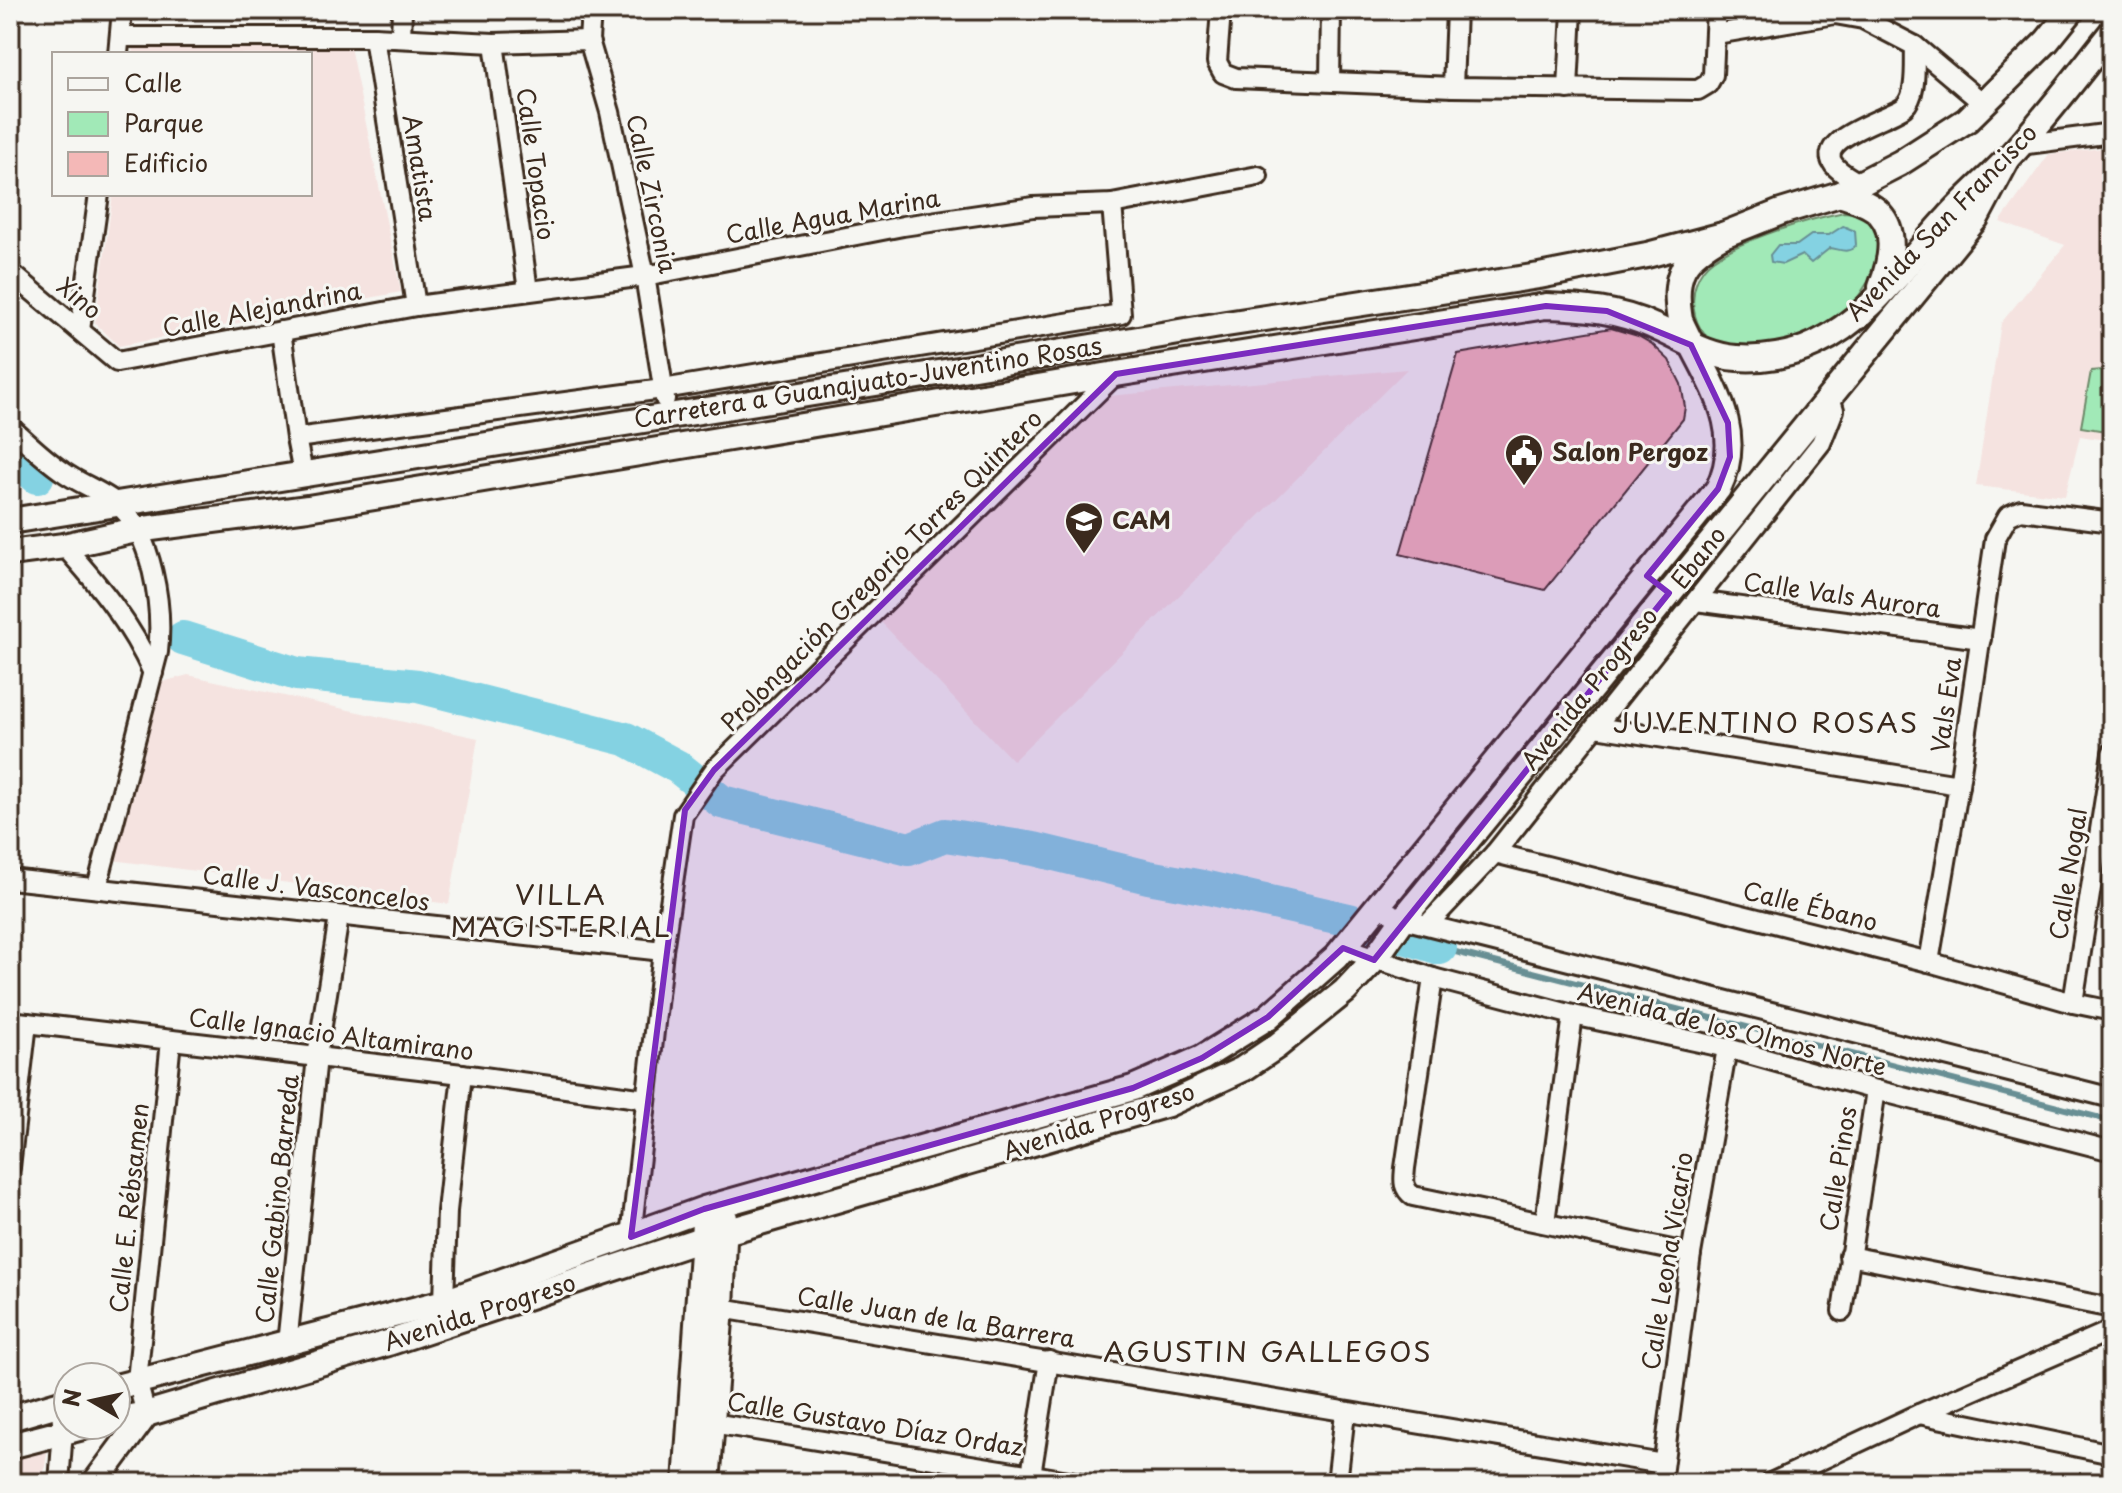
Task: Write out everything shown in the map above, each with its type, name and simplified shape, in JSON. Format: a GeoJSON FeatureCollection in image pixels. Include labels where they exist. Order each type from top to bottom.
{"type":"FeatureCollection","features":[{"type":"Feature","properties":{"kind":"main road"},"geometry":{"type":"LineString","coordinates":[[1691,345],[1680,320],[1678,284],[1687,260],[1696,250],[1723,235],[1781,212],[1850,189],[1935,143],[1984,104],[2047,41],[2072,10]]}},
{"type":"Feature","properties":{"kind":"main road","name":"Avenida San Francisco"},"geometry":{"type":"LineString","coordinates":[[1691,345],[1736,358],[1792,352],[1833,334],[1876,298],[1947,218],[2014,151],[2112,32]]}},
{"type":"Feature","properties":{"kind":"main road","name":"Avenida Progreso"},"geometry":{"type":"LineString","coordinates":[[132,1417],[388,1343],[715,1236],[1126,1118],[1192,1094],[1243,1069],[1345,991],[1376,957],[1401,922],[1976,218],[2014,151]]}},
{"type":"Feature","properties":{"kind":"main road"},"geometry":{"type":"LineString","coordinates":[[1847,377],[1889,260],[1891,245],[1889,231],[1880,214],[1850,189]]}},
{"type":"Feature","properties":{"kind":"main road","name":"Carretera a Guanajuato-Juventino Rosas"},"geometry":{"type":"LineString","coordinates":[[10,521],[1539,276],[1647,255],[1723,235]]}},
{"type":"Feature","properties":{"kind":"main road","name":"Carretera a Guanajuato-Juventino Rosas"},"geometry":{"type":"LineString","coordinates":[[10,553],[64,546],[136,530],[308,508],[1546,306],[1607,311],[1651,325],[1691,345]]}},
{"type":"Feature","properties":{"kind":"main road","name":"Avenida Progreso"},"geometry":{"type":"LineString","coordinates":[[132,1383],[444,1302],[715,1206],[1133,1088],[1202,1058],[1268,1017],[1346,946],[1718,489],[1730,457],[1728,423],[1691,345]]}},
{"type":"Feature","properties":{"kind":"main road"},"geometry":{"type":"LineString","coordinates":[[1647,576],[1669,593]]}},
{"type":"Feature","properties":{"kind":"main road"},"geometry":{"type":"LineString","coordinates":[[707,1483],[721,1308],[715,1206]]}},
{"type":"Feature","properties":{"kind":"main road"},"geometry":{"type":"LineString","coordinates":[[686,1483],[715,1236]]}},
{"type":"Feature","properties":{"kind":"main road"},"geometry":{"type":"LineString","coordinates":[[10,1418],[52,1406]]}},
{"type":"Feature","properties":{"kind":"main road"},"geometry":{"type":"LineString","coordinates":[[95,1483],[146,1414]]}},
{"type":"Feature","properties":{"kind":"main road"},"geometry":{"type":"LineString","coordinates":[[10,1446],[52,1433]]}},
{"type":"Feature","properties":{"kind":"street"},"geometry":{"type":"LineString","coordinates":[[122,10],[119,46],[374,37],[494,43],[589,40]]}},
{"type":"Feature","properties":{"kind":"street"},"geometry":{"type":"LineString","coordinates":[[401,38],[402,10]]}},
{"type":"Feature","properties":{"kind":"street","name":"Calle Zirconia"},"geometry":{"type":"LineString","coordinates":[[591,10],[589,40],[610,112],[645,276],[669,416]]}},
{"type":"Feature","properties":{"kind":"street"},"geometry":{"type":"LineString","coordinates":[[1221,10],[1217,62],[1223,73],[1236,78],[1453,87],[1698,90],[1708,84],[1713,75],[1716,10]]}},
{"type":"Feature","properties":{"kind":"street"},"geometry":{"type":"LineString","coordinates":[[1330,81],[1331,10]]}},
{"type":"Feature","properties":{"kind":"street"},"geometry":{"type":"LineString","coordinates":[[1453,87],[1456,10]]}},
{"type":"Feature","properties":{"kind":"street"},"geometry":{"type":"LineString","coordinates":[[1568,89],[1572,10]]}},
{"type":"Feature","properties":{"kind":"street"},"geometry":{"type":"LineString","coordinates":[[1716,34],[1835,14],[1863,19],[1915,46],[1984,104]]}},
{"type":"Feature","properties":{"kind":"street","name":"Amatista"},"geometry":{"type":"LineString","coordinates":[[374,37],[416,306]]}},
{"type":"Feature","properties":{"kind":"street","name":"Calle Topacio"},"geometry":{"type":"LineString","coordinates":[[494,43],[528,291]]}},
{"type":"Feature","properties":{"kind":"street"},"geometry":{"type":"LineString","coordinates":[[1850,189],[1831,160],[1831,151],[1845,136],[1904,107],[1911,97],[1915,46]]}},
{"type":"Feature","properties":{"kind":"street"},"geometry":{"type":"LineString","coordinates":[[2014,151],[2112,133]]}},
{"type":"Feature","properties":{"kind":"street","name":"Calle Agua Marina"},"geometry":{"type":"LineString","coordinates":[[416,306],[645,276],[903,226],[1033,207],[1112,204],[1258,176]]}},
{"type":"Feature","properties":{"kind":"street"},"geometry":{"type":"LineString","coordinates":[[80,330],[99,196]]}},
{"type":"Feature","properties":{"kind":"street"},"geometry":{"type":"LineString","coordinates":[[296,438],[663,389],[1121,314],[1112,204]]}},
{"type":"Feature","properties":{"kind":"street","name":"Xino"},"geometry":{"type":"LineString","coordinates":[[10,272],[117,362]]}},
{"type":"Feature","properties":{"kind":"street","name":"Calle Alejandrina"},"geometry":{"type":"LineString","coordinates":[[117,362],[416,306]]}},
{"type":"Feature","properties":{"kind":"street"},"geometry":{"type":"LineString","coordinates":[[281,331],[303,473]]}},
{"type":"Feature","properties":{"kind":"street","name":"Prolongación Gregorio Torres Quintero"},"geometry":{"type":"LineString","coordinates":[[663,951],[683,815],[714,770],[1116,374]]}},
{"type":"Feature","properties":{"kind":"street","name":"Ebano"},"geometry":{"type":"LineString","coordinates":[[1428,924],[1495,853],[1821,443],[1834,410],[1830,397]]}},
{"type":"Feature","properties":{"kind":"street"},"geometry":{"type":"LineString","coordinates":[[10,427],[62,472],[117,503],[136,530],[152,568],[159,601],[161,629],[153,673],[97,887]]}},
{"type":"Feature","properties":{"kind":"street","name":"Vals Eva"},"geometry":{"type":"LineString","coordinates":[[1929,962],[1995,539],[2008,516],[2021,510],[2112,522]]}},
{"type":"Feature","properties":{"kind":"street"},"geometry":{"type":"LineString","coordinates":[[64,546],[130,627],[153,673]]}},
{"type":"Feature","properties":{"kind":"street","name":"Calle Vals Aurora"},"geometry":{"type":"LineString","coordinates":[[1696,601],[1981,639]]}},
{"type":"Feature","properties":{"kind":"street"},"geometry":{"type":"LineString","coordinates":[[1596,727],[1959,785]]}},
{"type":"Feature","properties":{"kind":"street","name":"Calle Nogal"},"geometry":{"type":"LineString","coordinates":[[2073,1003],[2112,753]]}},
{"type":"Feature","properties":{"kind":"street","name":"Calle Ébano"},"geometry":{"type":"LineString","coordinates":[[1495,853],[2112,1011]]}},
{"type":"Feature","properties":{"kind":"street","name":"Calle J. Vasconcelos"},"geometry":{"type":"LineString","coordinates":[[10,879],[663,951]]}},
{"type":"Feature","properties":{"kind":"street","name":"Avenida de los Olmos Norte"},"geometry":{"type":"LineString","coordinates":[[1375,911],[1401,922],[1428,924],[2112,1098]]}},
{"type":"Feature","properties":{"kind":"street","name":"Calle Gabino Barreda"},"geometry":{"type":"LineString","coordinates":[[287,1344],[317,1057],[339,917]]}},
{"type":"Feature","properties":{"kind":"street","name":"Avenida de los Olmos Norte"},"geometry":{"type":"LineString","coordinates":[[1346,946],[1433,978],[1573,1015],[1727,1048],[2112,1151]]}},
{"type":"Feature","properties":{"kind":"street"},"geometry":{"type":"LineString","coordinates":[[631,1237],[663,951]]}},
{"type":"Feature","properties":{"kind":"street"},"geometry":{"type":"LineString","coordinates":[[1433,978],[1404,1187],[1413,1196],[1691,1254]]}},
{"type":"Feature","properties":{"kind":"street"},"geometry":{"type":"LineString","coordinates":[[1545,1222],[1573,1015]]}},
{"type":"Feature","properties":{"kind":"street"},"geometry":{"type":"LineString","coordinates":[[10,1167],[18,1022]]}},
{"type":"Feature","properties":{"kind":"street","name":"Calle Ignacio Altamirano"},"geometry":{"type":"LineString","coordinates":[[18,1022],[462,1074],[646,1099]]}},
{"type":"Feature","properties":{"kind":"street","name":"Calle E. Rébsamen"},"geometry":{"type":"LineString","coordinates":[[129,1361],[171,1040]]}},
{"type":"Feature","properties":{"kind":"street","name":"Calle Leona Vicario"},"geometry":{"type":"LineString","coordinates":[[1662,1474],[1691,1254],[1727,1048]]}},
{"type":"Feature","properties":{"kind":"street"},"geometry":{"type":"LineString","coordinates":[[444,1302],[447,1211],[462,1074]]}},
{"type":"Feature","properties":{"kind":"street","name":"Calle Pinos"},"geometry":{"type":"LineString","coordinates":[[1842,1311],[1876,1090]]}},
{"type":"Feature","properties":{"kind":"street"},"geometry":{"type":"LineString","coordinates":[[1849,1256],[2112,1308]]}},
{"type":"Feature","properties":{"kind":"street","name":"Calle Juan de la Barrera"},"geometry":{"type":"LineString","coordinates":[[721,1308],[1345,1413],[1662,1474]]}},
{"type":"Feature","properties":{"kind":"street"},"geometry":{"type":"LineString","coordinates":[[1771,1483],[2112,1330]]}},
{"type":"Feature","properties":{"kind":"street","name":"Calle Gustavo Díaz Ordaz"},"geometry":{"type":"LineString","coordinates":[[1031,1475],[1049,1361]]}},
{"type":"Feature","properties":{"kind":"street"},"geometry":{"type":"LineString","coordinates":[[132,1393],[146,1414]]}},
{"type":"Feature","properties":{"kind":"street"},"geometry":{"type":"LineString","coordinates":[[1337,1483],[1345,1413]]}},
{"type":"Feature","properties":{"kind":"street"},"geometry":{"type":"LineString","coordinates":[[1919,1414],[2112,1454]]}},
{"type":"Feature","properties":{"kind":"street","name":"Calle Gustavo Díaz Ordaz"},"geometry":{"type":"LineString","coordinates":[[712,1423],[1081,1483]]}},
{"type":"Feature","properties":{"kind":"street"},"geometry":{"type":"LineString","coordinates":[[59,1483],[62,1441]]}},
{"type":"Feature","properties":{"kind":"highlighted area"},"geometry":{"type":"Polygon","coordinates":[[[1546,306],[1607,311],[1691,345],[1728,423],[1730,457],[1718,489],[1647,576],[1669,593],[1374,960],[1343,948],[1268,1017],[1202,1058],[1133,1088],[704,1209],[631,1237],[685,810],[714,770],[1116,374],[1546,306]]]}},
{"type":"Feature","properties":{"kind":"shaded area"},"geometry":{"type":"Polygon","coordinates":[[[349,42],[401,292],[119,346],[95,323],[113,196],[312,196],[312,52],[133,52],[134,45],[349,42]]]}},
{"type":"Feature","properties":{"kind":"shaded area"},"geometry":{"type":"Polygon","coordinates":[[[2112,147],[2112,441],[2080,436],[2065,496],[1976,486],[2001,323],[2065,245],[2000,222],[2049,154],[2112,147]]]}},
{"type":"Feature","properties":{"kind":"shaded area","name":"CAM"},"geometry":{"type":"Polygon","coordinates":[[[1407,369],[1013,761],[881,622],[1108,396],[1407,369]]]}},
{"type":"Feature","properties":{"kind":"shaded area"},"geometry":{"type":"Polygon","coordinates":[[[188,675],[478,738],[449,904],[112,860],[151,685],[188,675]]]}},
{"type":"Feature","properties":{"kind":"shaded area"},"geometry":{"type":"Polygon","coordinates":[[[50,1437],[42,1483],[10,1483],[10,1449],[50,1437]]]}},
{"type":"Feature","properties":{"kind":"green space"},"geometry":{"type":"Polygon","coordinates":[[[1844,212],[1870,223],[1882,247],[1877,270],[1849,310],[1812,333],[1783,346],[1727,348],[1714,343],[1704,334],[1697,322],[1694,295],[1703,270],[1713,260],[1758,237],[1844,212]]]}},
{"type":"Feature","properties":{"kind":"green space"},"geometry":{"type":"Polygon","coordinates":[[[2112,369],[2112,432],[2081,427],[2091,371],[2112,369]]]}},
{"type":"Feature","properties":{"kind":"water"},"geometry":{"type":"Polygon","coordinates":[[[1843,226],[1855,231],[1856,245],[1850,250],[1830,248],[1811,263],[1802,255],[1783,264],[1771,262],[1770,255],[1778,245],[1797,245],[1811,235],[1829,235],[1843,226]]]}},
{"type":"Feature","properties":{"kind":"building","name":"Salon Pergoz"},"geometry":{"type":"Polygon","coordinates":[[[1611,328],[1638,336],[1669,360],[1681,384],[1685,407],[1683,419],[1545,590],[1400,554],[1458,354],[1611,328]]]}},
{"type":"Feature","properties":{"kind":"waterway"},"geometry":{"type":"LineString","coordinates":[[10,454],[37,477]]}},
{"type":"Feature","properties":{"kind":"waterway"},"geometry":{"type":"LineString","coordinates":[[183,638],[297,674],[418,686],[626,739],[678,767],[722,802],[909,849],[945,835],[1034,849],[1349,920],[1440,948]]}},
{"type":"Feature","properties":{"kind":"waterway"},"geometry":{"type":"LineString","coordinates":[[1440,948],[2112,1121]]}},
{"type":"Feature","properties":{"kind":"place","name":"Salon Pergoz"},"geometry":{"type":"Point","coordinates":[1524,487]}},
{"type":"Feature","properties":{"kind":"place","name":"CAM"},"geometry":{"type":"Point","coordinates":[1084,555]}},
{"type":"Feature","properties":{"kind":"district","name":"JUVENTINO ROSAS"},"geometry":{"type":"Point","coordinates":[1766,723]}},
{"type":"Feature","properties":{"kind":"district","name":"VILLA MAGISTERIAL"},"geometry":{"type":"Point","coordinates":[561,911]}},
{"type":"Feature","properties":{"kind":"district","name":"AGUSTIN GALLEGOS"},"geometry":{"type":"Point","coordinates":[1268,1352]}}]}
